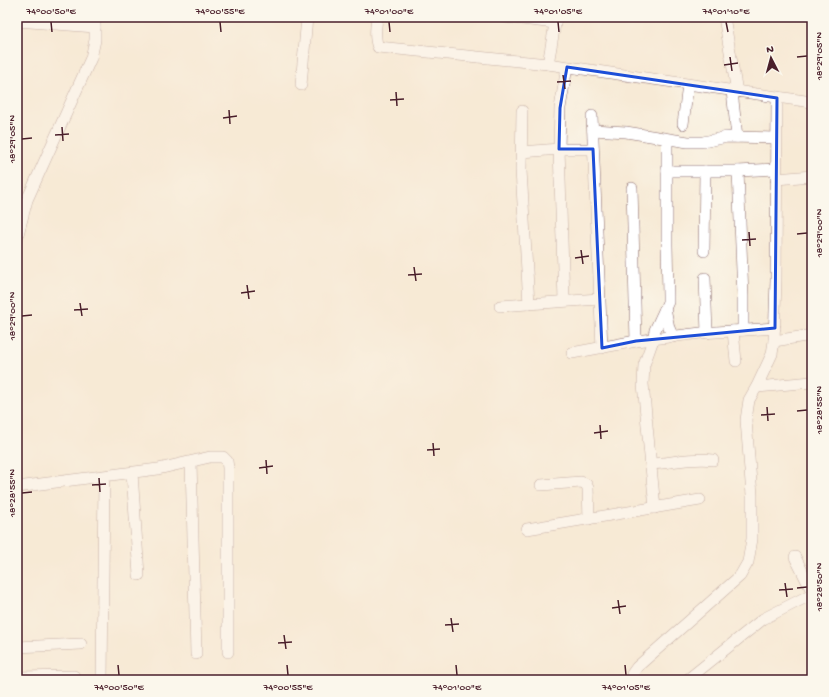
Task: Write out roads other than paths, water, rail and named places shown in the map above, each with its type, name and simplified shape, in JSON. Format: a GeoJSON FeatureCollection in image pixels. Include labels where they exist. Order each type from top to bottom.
{"type":"FeatureCollection","features":[{"type":"Feature","properties":{"kind":"street"},"geometry":{"type":"LineString","coordinates":[[301,85],[307,17]]}},
{"type":"Feature","properties":{"kind":"street"},"geometry":{"type":"LineString","coordinates":[[377,17],[376,31],[378,47],[548,64],[734,92],[812,102]]}},
{"type":"Feature","properties":{"kind":"street"},"geometry":{"type":"LineString","coordinates":[[505,17],[555,20],[548,64]]}},
{"type":"Feature","properties":{"kind":"street"},"geometry":{"type":"LineString","coordinates":[[724,17],[734,92],[737,137]]}},
{"type":"Feature","properties":{"kind":"street"},"geometry":{"type":"LineString","coordinates":[[17,21],[52,20],[95,22],[91,58],[27,200],[17,238]]}},
{"type":"Feature","properties":{"kind":"street"},"geometry":{"type":"LineString","coordinates":[[564,300],[559,149],[560,108],[567,67]]}},
{"type":"Feature","properties":{"kind":"street"},"geometry":{"type":"LineString","coordinates":[[683,124],[688,85]]}},
{"type":"Feature","properties":{"kind":"street"},"geometry":{"type":"LineString","coordinates":[[632,680],[632,674],[637,667],[740,576],[748,562],[752,539],[752,495],[746,420],[749,400],[757,387],[772,354],[775,328],[777,98]]}},
{"type":"Feature","properties":{"kind":"street"},"geometry":{"type":"LineString","coordinates":[[522,111],[521,170],[529,304]]}},
{"type":"Feature","properties":{"kind":"street"},"geometry":{"type":"LineString","coordinates":[[592,116],[602,348]]}},
{"type":"Feature","properties":{"kind":"street"},"geometry":{"type":"LineString","coordinates":[[592,130],[626,132],[667,140],[688,142],[703,142],[727,137],[776,138]]}},
{"type":"Feature","properties":{"kind":"street"},"geometry":{"type":"LineString","coordinates":[[655,508],[643,384],[647,355],[668,296],[667,140]]}},
{"type":"Feature","properties":{"kind":"street"},"geometry":{"type":"LineString","coordinates":[[522,152],[559,149],[593,149]]}},
{"type":"Feature","properties":{"kind":"street"},"geometry":{"type":"LineString","coordinates":[[667,171],[738,171],[812,176]]}},
{"type":"Feature","properties":{"kind":"street"},"geometry":{"type":"LineString","coordinates":[[704,251],[705,171]]}},
{"type":"Feature","properties":{"kind":"street"},"geometry":{"type":"LineString","coordinates":[[736,361],[738,331],[743,296],[738,171]]}},
{"type":"Feature","properties":{"kind":"street"},"geometry":{"type":"LineString","coordinates":[[632,188],[636,341]]}},
{"type":"Feature","properties":{"kind":"street"},"geometry":{"type":"LineString","coordinates":[[705,278],[707,333]]}},
{"type":"Feature","properties":{"kind":"street"},"geometry":{"type":"LineString","coordinates":[[500,306],[599,298]]}},
{"type":"Feature","properties":{"kind":"street"},"geometry":{"type":"LineString","coordinates":[[665,308],[673,337]]}},
{"type":"Feature","properties":{"kind":"street"},"geometry":{"type":"LineString","coordinates":[[572,353],[636,341],[707,333],[775,328]]}},
{"type":"Feature","properties":{"kind":"street"},"geometry":{"type":"LineString","coordinates":[[774,341],[812,335]]}},
{"type":"Feature","properties":{"kind":"street"},"geometry":{"type":"LineString","coordinates":[[757,387],[812,382]]}},
{"type":"Feature","properties":{"kind":"street"},"geometry":{"type":"LineString","coordinates":[[17,487],[132,473],[218,456],[224,457],[227,461],[228,468],[228,652]]}},
{"type":"Feature","properties":{"kind":"street"},"geometry":{"type":"LineString","coordinates":[[651,464],[703,458],[713,460]]}},
{"type":"Feature","properties":{"kind":"street"},"geometry":{"type":"LineString","coordinates":[[191,462],[196,654]]}},
{"type":"Feature","properties":{"kind":"street"},"geometry":{"type":"LineString","coordinates":[[132,473],[139,575]]}},
{"type":"Feature","properties":{"kind":"street"},"geometry":{"type":"LineString","coordinates":[[102,680],[104,477]]}},
{"type":"Feature","properties":{"kind":"street"},"geometry":{"type":"LineString","coordinates":[[541,485],[581,482],[586,484],[588,488],[589,519]]}},
{"type":"Feature","properties":{"kind":"street"},"geometry":{"type":"LineString","coordinates":[[528,529],[700,500]]}},
{"type":"Feature","properties":{"kind":"street"},"geometry":{"type":"LineString","coordinates":[[795,557],[812,591]]}},
{"type":"Feature","properties":{"kind":"street"},"geometry":{"type":"LineString","coordinates":[[687,680],[763,619],[812,594]]}},
{"type":"Feature","properties":{"kind":"street"},"geometry":{"type":"LineString","coordinates":[[17,647],[81,644]]}},
{"type":"Feature","properties":{"kind":"street"},"geometry":{"type":"LineString","coordinates":[[17,677],[74,676]]}}]}
